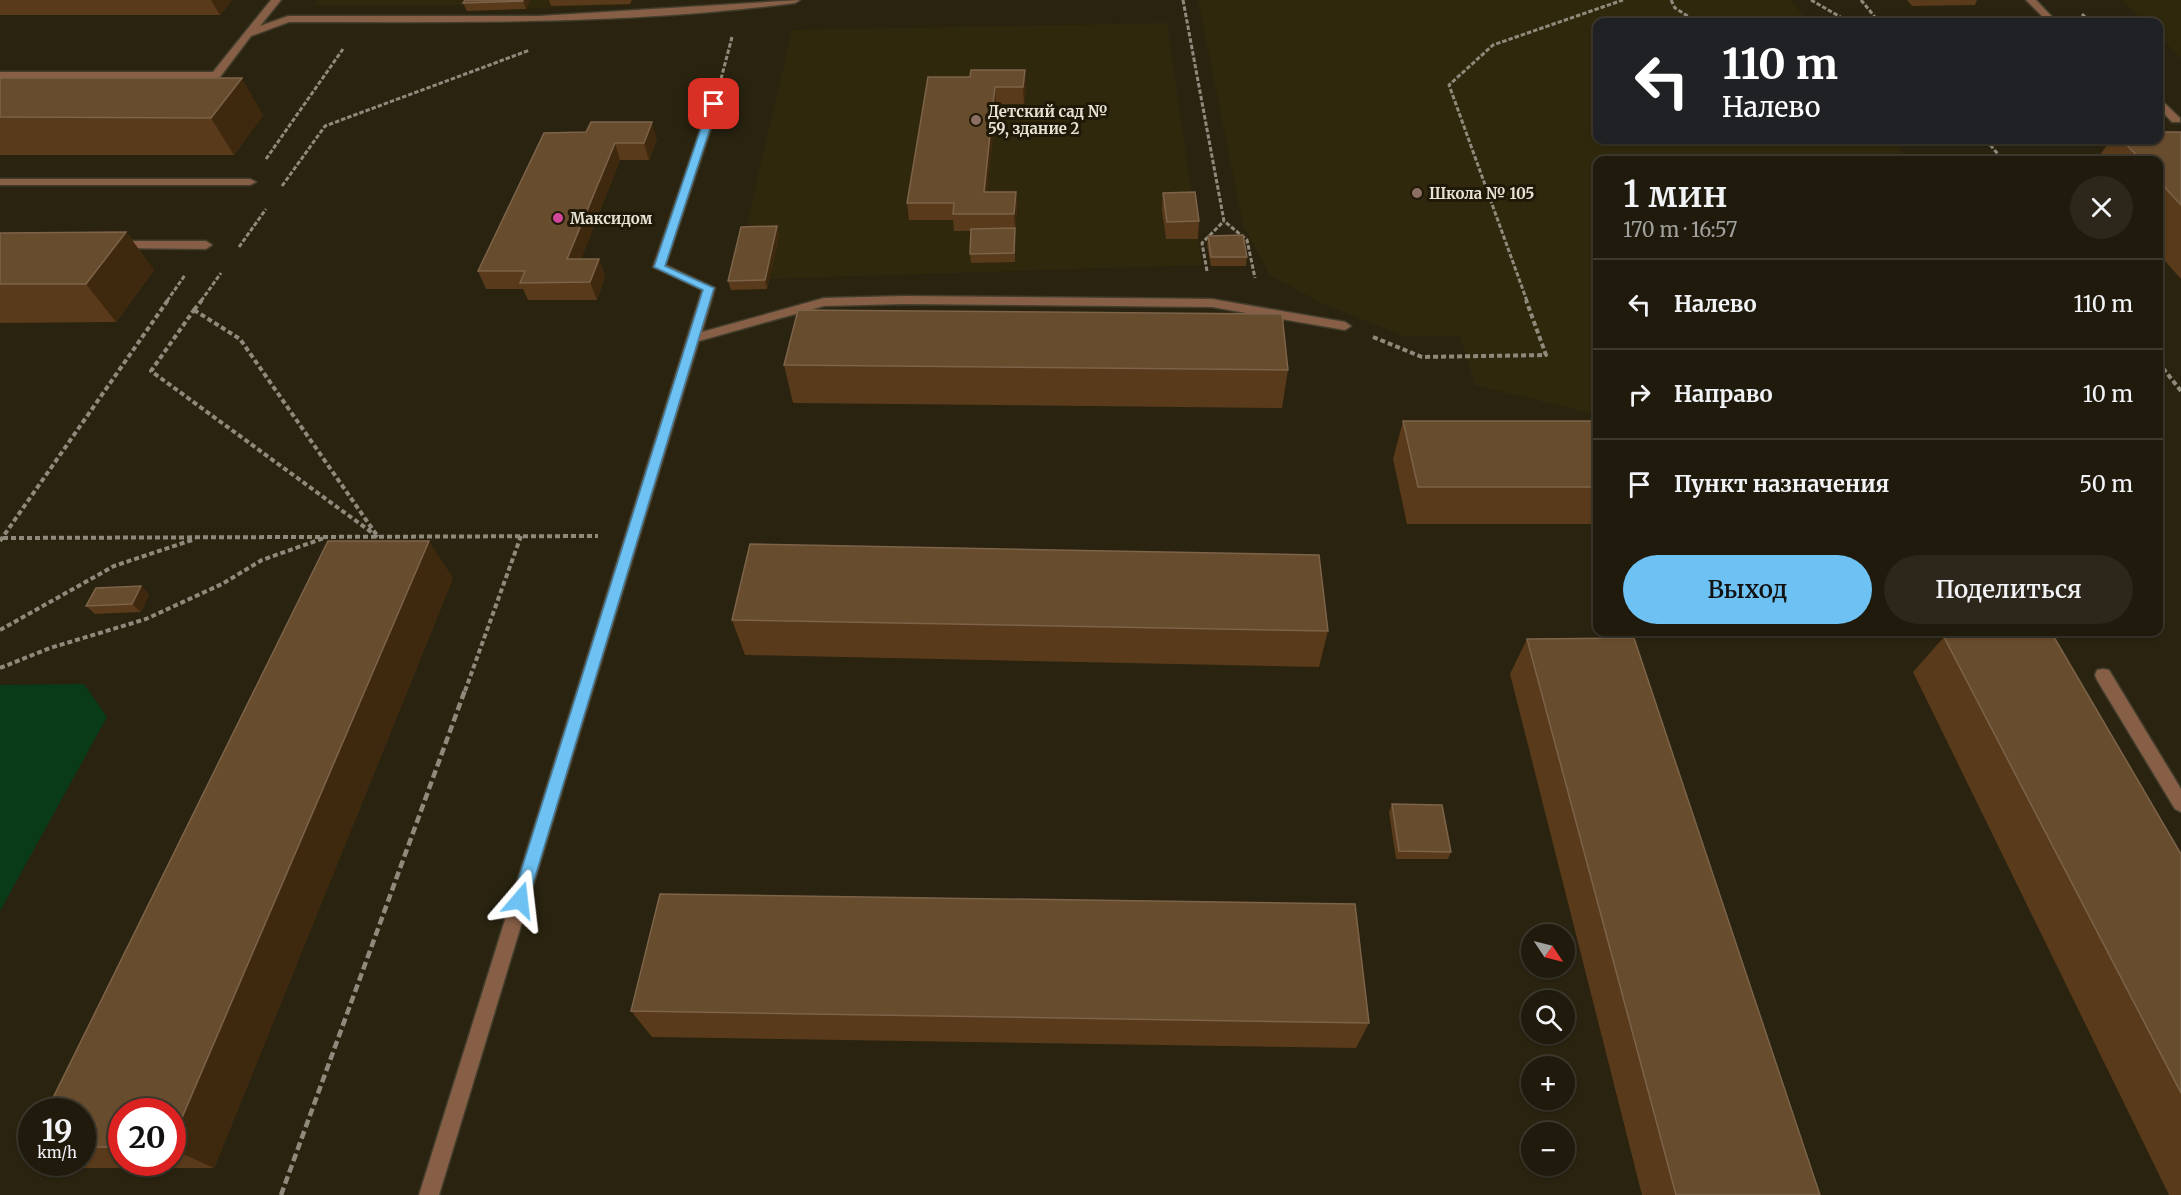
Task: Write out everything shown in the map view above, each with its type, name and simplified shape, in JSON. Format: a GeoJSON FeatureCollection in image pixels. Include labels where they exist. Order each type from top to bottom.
{"type":"FeatureCollection","features":[{"type":"Feature","properties":{"kind":"lane"},"geometry":{"type":"LineString","coordinates":[[0,75],[216,75],[276,0]]}},
{"type":"Feature","properties":{"kind":"lane"},"geometry":{"type":"LineString","coordinates":[[642,13],[646,0]]}},
{"type":"Feature","properties":{"kind":"lane"},"geometry":{"type":"LineString","coordinates":[[248,34],[288,19],[539,19],[741,7],[795,0]]}},
{"type":"Feature","properties":{"kind":"lane"},"geometry":{"type":"LineString","coordinates":[[2031,0],[2049,18]]}},
{"type":"Feature","properties":{"kind":"lane"},"geometry":{"type":"LineString","coordinates":[[429,1195],[709,288],[659,267],[714,104]]}},
{"type":"Feature","properties":{"kind":"lane"},"geometry":{"type":"LineString","coordinates":[[2163,106],[2176,120]]}},
{"type":"Feature","properties":{"kind":"lane"},"geometry":{"type":"LineString","coordinates":[[0,182],[250,182]]}},
{"type":"Feature","properties":{"kind":"lane"},"geometry":{"type":"LineString","coordinates":[[103,245],[206,245]]}},
{"type":"Feature","properties":{"kind":"lane"},"geometry":{"type":"LineString","coordinates":[[694,338],[824,302],[1212,303],[1346,327]]}},
{"type":"Feature","properties":{"kind":"lane"},"geometry":{"type":"LineString","coordinates":[[2103,675],[2181,804]]}},
{"type":"Feature","properties":{"kind":"path"},"geometry":{"type":"LineString","coordinates":[[1183,0],[1224,221],[1247,240],[1255,279],[1264,284]]}},
{"type":"Feature","properties":{"kind":"path"},"geometry":{"type":"LineString","coordinates":[[1346,327],[1422,357],[1546,355],[1449,85],[1492,45],[1623,0]]}},
{"type":"Feature","properties":{"kind":"path"},"geometry":{"type":"LineString","coordinates":[[1671,0],[1675,8],[1691,18]]}},
{"type":"Feature","properties":{"kind":"path"},"geometry":{"type":"LineString","coordinates":[[1811,0],[1842,18]]}},
{"type":"Feature","properties":{"kind":"path"},"geometry":{"type":"LineString","coordinates":[[1861,0],[1876,18]]}},
{"type":"Feature","properties":{"kind":"path"},"geometry":{"type":"LineString","coordinates":[[714,104],[741,7]]}},
{"type":"Feature","properties":{"kind":"path"},"geometry":{"type":"LineString","coordinates":[[250,182],[364,19]]}},
{"type":"Feature","properties":{"kind":"path"},"geometry":{"type":"LineString","coordinates":[[277,194],[325,126],[531,50]]}},
{"type":"Feature","properties":{"kind":"path"},"geometry":{"type":"LineString","coordinates":[[1989,144],[2000,156]]}},
{"type":"Feature","properties":{"kind":"path"},"geometry":{"type":"LineString","coordinates":[[235,252],[270,204]]}},
{"type":"Feature","properties":{"kind":"path"},"geometry":{"type":"LineString","coordinates":[[1212,303],[1202,243],[1224,221]]}},
{"type":"Feature","properties":{"kind":"path"},"geometry":{"type":"LineString","coordinates":[[1,539],[206,245]]}},
{"type":"Feature","properties":{"kind":"path"},"geometry":{"type":"LineString","coordinates":[[222,272],[151,371],[378,537]]}},
{"type":"Feature","properties":{"kind":"path"},"geometry":{"type":"LineString","coordinates":[[194,310],[240,339],[378,537]]}},
{"type":"Feature","properties":{"kind":"path"},"geometry":{"type":"LineString","coordinates":[[2163,368],[2181,391]]}},
{"type":"Feature","properties":{"kind":"path"},"geometry":{"type":"LineString","coordinates":[[281,1195],[521,536]]}},
{"type":"Feature","properties":{"kind":"path"},"geometry":{"type":"LineString","coordinates":[[1,539],[633,536]]}},
{"type":"Feature","properties":{"kind":"path"},"geometry":{"type":"LineString","coordinates":[[0,630],[114,566],[199,537]]}},
{"type":"Feature","properties":{"kind":"path"},"geometry":{"type":"LineString","coordinates":[[0,668],[50,648],[146,619],[222,584],[262,560],[328,537]]}},
{"type":"Feature","properties":{"kind":"shaded area"},"geometry":{"type":"Polygon","coordinates":[[[318,0],[632,0],[630,5],[467,11],[469,5],[314,5],[318,0]]]}},
{"type":"Feature","properties":{"kind":"shaded area","name":"Школа № 105"},"geometry":{"type":"Polygon","coordinates":[[[1198,0],[1791,0],[1805,18],[1593,18],[1593,144],[1896,144],[1905,156],[1593,156],[1593,414],[1475,385],[1460,336],[1404,336],[1319,302],[1270,275],[1243,225],[1198,0]]]}},
{"type":"Feature","properties":{"kind":"shaded area"},"geometry":{"type":"Polygon","coordinates":[[[2122,0],[2181,0],[2181,58],[2163,40],[2163,18],[2141,18],[2122,0]]]}},
{"type":"Feature","properties":{"kind":"shaded area","name":"Детский сад № 59, здание 2"},"geometry":{"type":"Polygon","coordinates":[[[1167,23],[1202,265],[770,279],[778,235],[744,236],[792,30],[1167,23]]]}},
{"type":"Feature","properties":{"kind":"green space"},"geometry":{"type":"Polygon","coordinates":[[[84,684],[107,717],[0,911],[0,685],[84,684]]]}},
{"type":"Feature","properties":{"kind":"building"},"geometry":{"type":"Polygon","coordinates":[[[465,0],[523,0],[523,1],[463,3],[465,0]]]}},
{"type":"Feature","properties":{"kind":"building"},"geometry":{"type":"Polygon","coordinates":[[[971,70],[1025,70],[1023,87],[995,87],[984,192],[1016,192],[1014,214],[953,214],[954,203],[907,203],[928,77],[970,77],[971,70]]]}},
{"type":"Feature","properties":{"kind":"building"},"geometry":{"type":"Polygon","coordinates":[[[0,78],[242,78],[211,118],[0,117],[0,78]]]}},
{"type":"Feature","properties":{"kind":"building","name":"Максидом"},"geometry":{"type":"Polygon","coordinates":[[[591,122],[652,122],[644,143],[615,143],[567,259],[599,259],[590,282],[520,283],[525,271],[478,271],[544,133],[586,132],[591,122]]]}},
{"type":"Feature","properties":{"kind":"building"},"geometry":{"type":"Polygon","coordinates":[[[2163,132],[2181,132],[2181,205],[2163,185],[2163,156],[2137,156],[2126,144],[2163,144],[2163,132]]]}},
{"type":"Feature","properties":{"kind":"building"},"geometry":{"type":"Polygon","coordinates":[[[1195,192],[1199,221],[1167,222],[1163,193],[1195,192]]]}},
{"type":"Feature","properties":{"kind":"building"},"geometry":{"type":"Polygon","coordinates":[[[777,226],[765,280],[728,281],[741,227],[777,226]]]}},
{"type":"Feature","properties":{"kind":"building"},"geometry":{"type":"Polygon","coordinates":[[[1015,228],[1014,253],[970,254],[971,229],[1015,228]]]}},
{"type":"Feature","properties":{"kind":"building"},"geometry":{"type":"Polygon","coordinates":[[[126,232],[86,284],[0,284],[0,233],[126,232]]]}},
{"type":"Feature","properties":{"kind":"building"},"geometry":{"type":"Polygon","coordinates":[[[1243,235],[1247,257],[1211,257],[1208,236],[1243,235]]]}},
{"type":"Feature","properties":{"kind":"building"},"geometry":{"type":"Polygon","coordinates":[[[798,310],[1282,314],[1288,370],[784,365],[798,310]]]}},
{"type":"Feature","properties":{"kind":"building"},"geometry":{"type":"Polygon","coordinates":[[[1403,421],[1593,421],[1593,487],[1418,487],[1403,421]]]}},
{"type":"Feature","properties":{"kind":"building"},"geometry":{"type":"Polygon","coordinates":[[[328,541],[429,541],[186,1108],[186,1098],[108,1098],[108,1147],[96,1147],[96,1098],[53,1098],[328,541]]]}},
{"type":"Feature","properties":{"kind":"building"},"geometry":{"type":"Polygon","coordinates":[[[750,544],[1319,555],[1328,631],[732,620],[750,544]]]}},
{"type":"Feature","properties":{"kind":"building"},"geometry":{"type":"Polygon","coordinates":[[[141,586],[132,604],[86,606],[96,588],[141,586]]]}},
{"type":"Feature","properties":{"kind":"building"},"geometry":{"type":"Polygon","coordinates":[[[1944,637],[2054,637],[2181,854],[2181,1093],[1944,637]]]}},
{"type":"Feature","properties":{"kind":"building"},"geometry":{"type":"Polygon","coordinates":[[[1634,638],[1820,1195],[1676,1195],[1527,639],[1634,638]]]}},
{"type":"Feature","properties":{"kind":"building"},"geometry":{"type":"Polygon","coordinates":[[[1392,804],[1442,805],[1451,852],[1399,851],[1392,804]]]}},
{"type":"Feature","properties":{"kind":"building"},"geometry":{"type":"Polygon","coordinates":[[[660,894],[1355,904],[1369,1023],[631,1011],[660,894]]]}},
{"type":"Feature","properties":{"kind":"place","name":"Детский сад № 59, здание 2"},"geometry":{"type":"Point","coordinates":[976,120]}},
{"type":"Feature","properties":{"kind":"place","name":"Школа № 105"},"geometry":{"type":"Point","coordinates":[1417,193]}},
{"type":"Feature","properties":{"kind":"place","name":"Максидом"},"geometry":{"type":"Point","coordinates":[558,218]}},
{"type":"Feature","properties":{"kind":"route"},"geometry":{"type":"LineString","coordinates":[[520,900],[709,288],[659,267],[714,104]]}}]}
